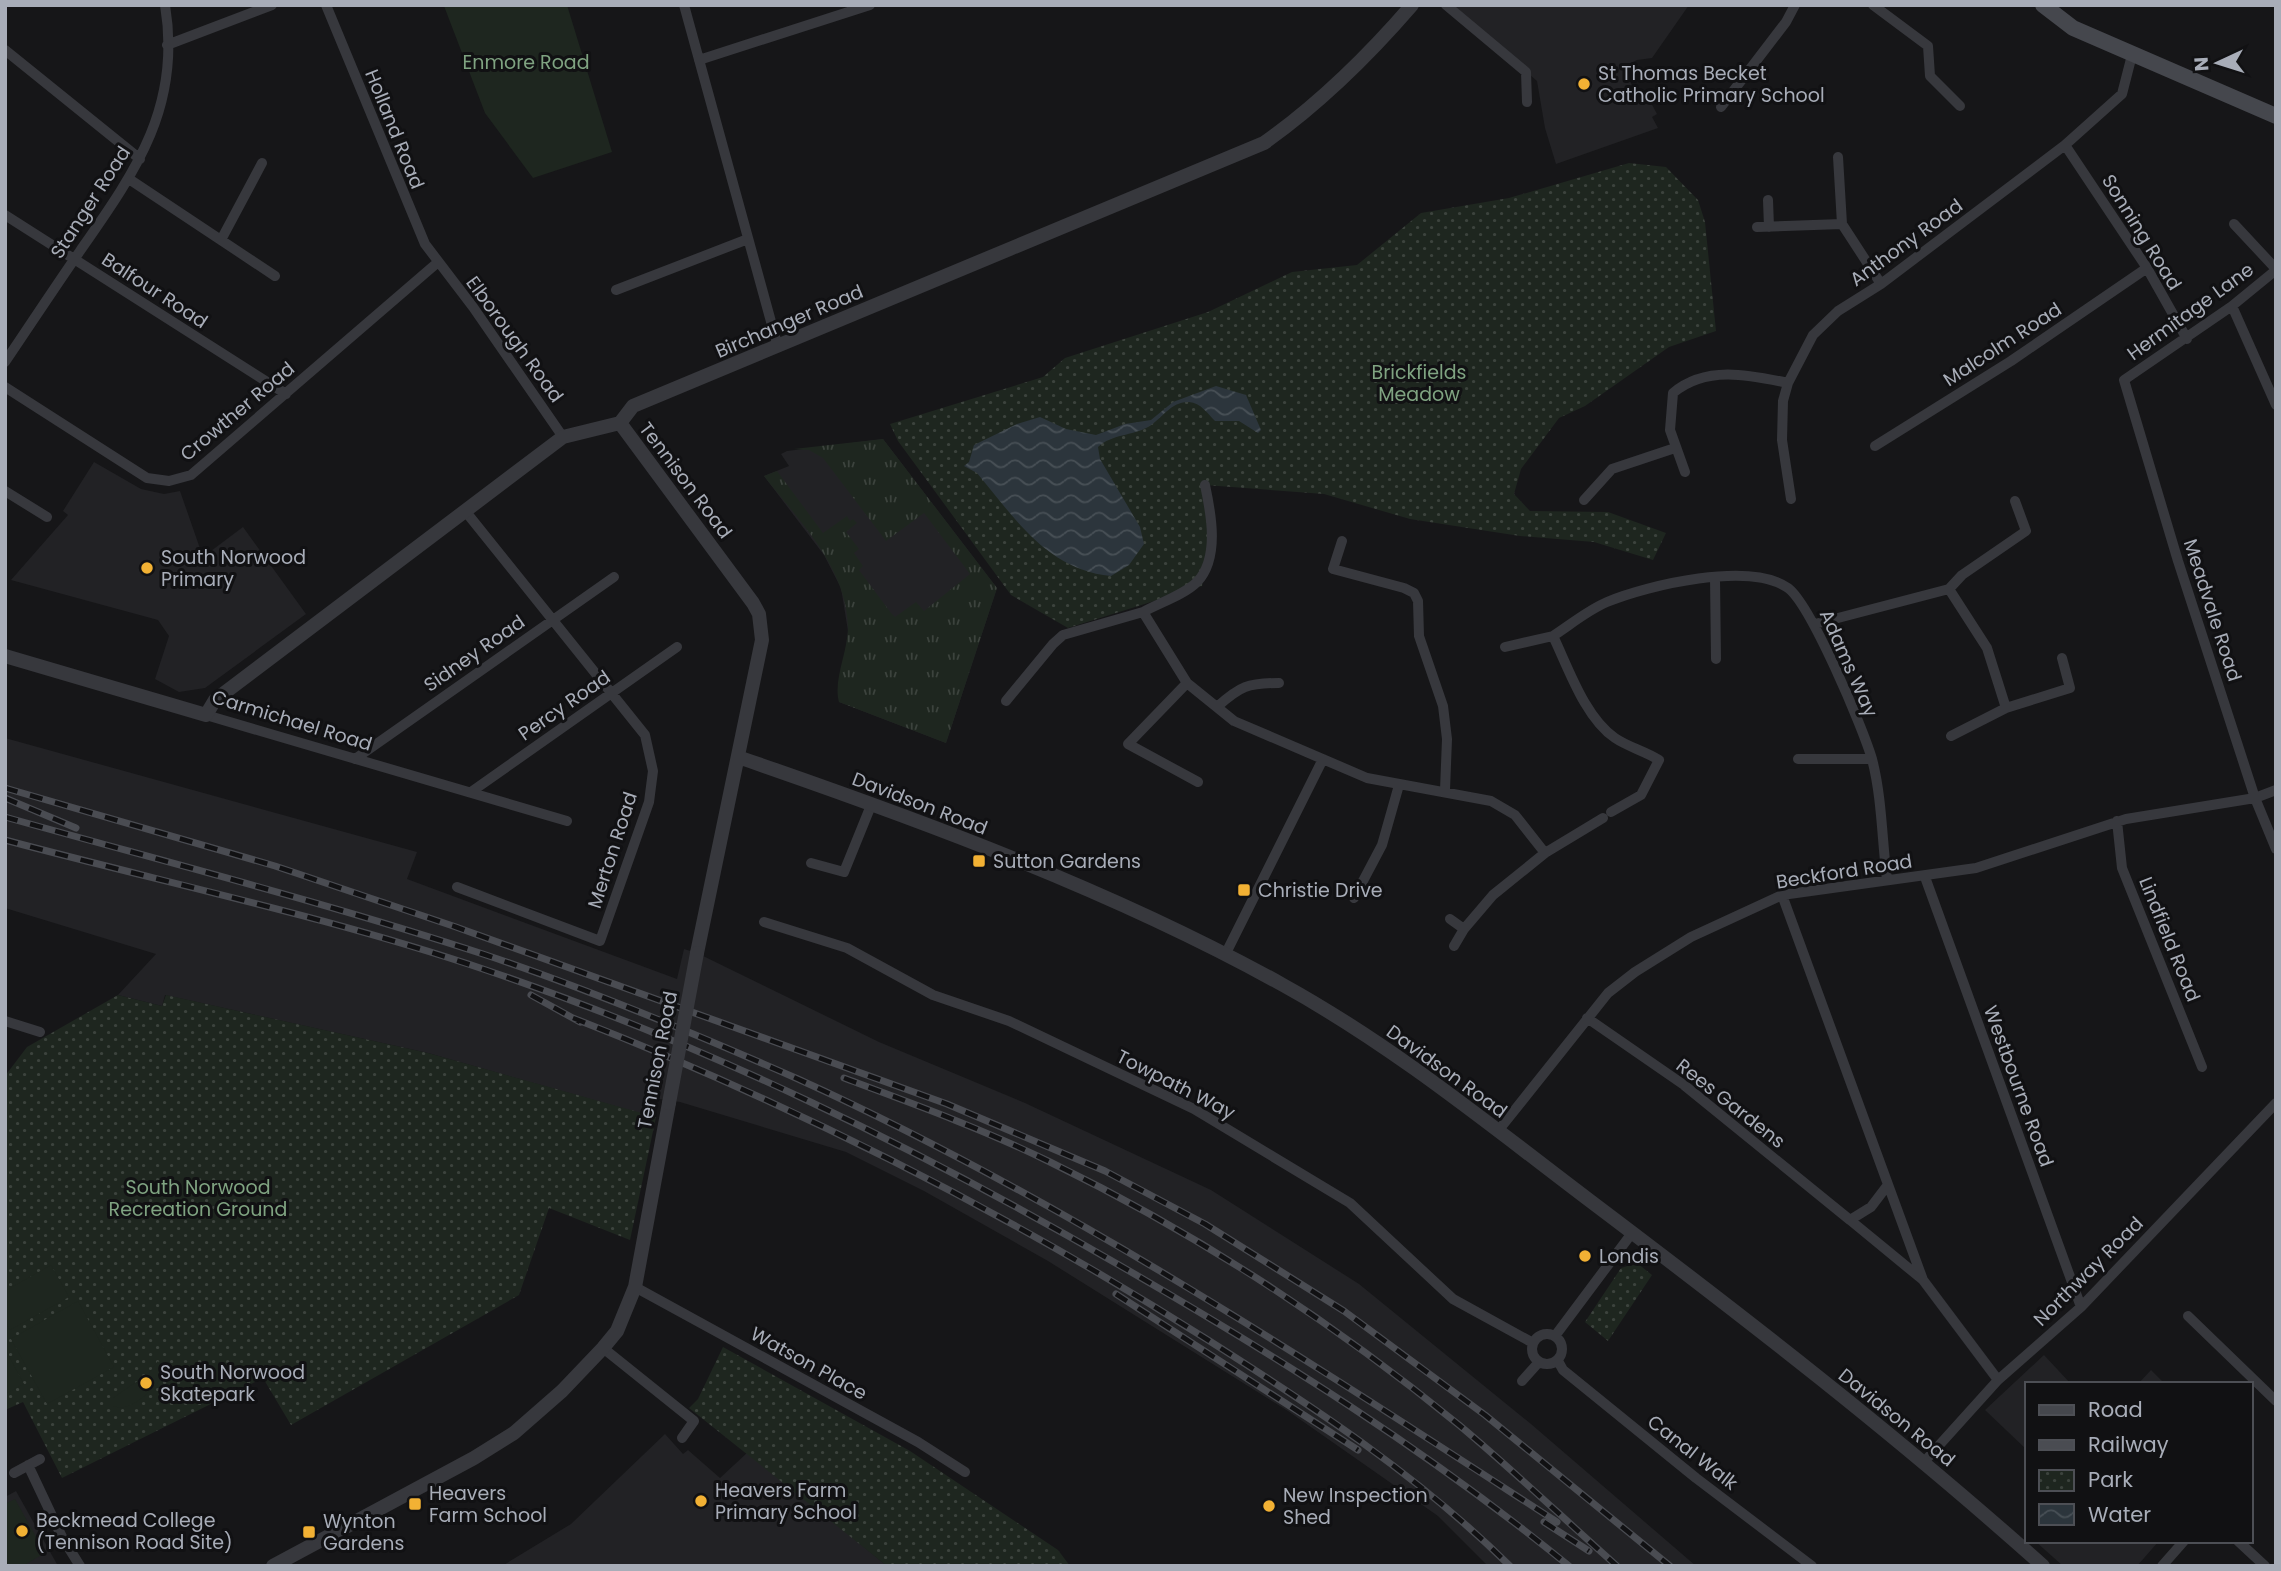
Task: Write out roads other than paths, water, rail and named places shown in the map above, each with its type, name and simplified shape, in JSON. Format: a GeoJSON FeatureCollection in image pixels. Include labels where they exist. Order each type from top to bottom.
{"type":"FeatureCollection","features":[{"type":"Feature","properties":{"kind":"main road"},"geometry":{"type":"LineString","coordinates":[[2043,5],[2073,28],[2276,116]]}},
{"type":"Feature","properties":{"kind":"street","name":"Stanger Road"},"geometry":{"type":"LineString","coordinates":[[5,362],[140,159],[164,102],[167,45],[165,5]]}},
{"type":"Feature","properties":{"kind":"street"},"geometry":{"type":"LineString","coordinates":[[167,45],[272,5]]}},
{"type":"Feature","properties":{"kind":"street","name":"Holland Road"},"geometry":{"type":"LineString","coordinates":[[326,5],[411,214],[437,263]]}},
{"type":"Feature","properties":{"kind":"street"},"geometry":{"type":"LineString","coordinates":[[684,5],[778,347]]}},
{"type":"Feature","properties":{"kind":"street"},"geometry":{"type":"LineString","coordinates":[[699,60],[870,5]]}},
{"type":"Feature","properties":{"kind":"street","name":"Birchanger Road"},"geometry":{"type":"LineString","coordinates":[[206,715],[215,700],[563,437],[620,423],[633,406],[1264,143],[1324,96],[1380,42],[1412,5]]}},
{"type":"Feature","properties":{"kind":"street"},"geometry":{"type":"LineString","coordinates":[[1446,5],[1526,72],[1527,102]]}},
{"type":"Feature","properties":{"kind":"street"},"geometry":{"type":"LineString","coordinates":[[1721,107],[1786,22],[1795,5]]}},
{"type":"Feature","properties":{"kind":"street"},"geometry":{"type":"LineString","coordinates":[[1872,5],[1928,46],[1930,76],[1960,106]]}},
{"type":"Feature","properties":{"kind":"street"},"geometry":{"type":"LineString","coordinates":[[5,50],[140,159]]}},
{"type":"Feature","properties":{"kind":"street","name":"Anthony Road"},"geometry":{"type":"LineString","coordinates":[[1791,499],[1782,431],[1788,383],[1818,328],[1838,311],[1881,285],[2065,145],[2122,94],[2132,55]]}},
{"type":"Feature","properties":{"kind":"street","name":"Sonning Road"},"geometry":{"type":"LineString","coordinates":[[2065,145],[2147,268],[2187,339]]}},
{"type":"Feature","properties":{"kind":"street"},"geometry":{"type":"LineString","coordinates":[[1838,157],[1842,223],[1881,285]]}},
{"type":"Feature","properties":{"kind":"street"},"geometry":{"type":"LineString","coordinates":[[221,240],[262,163]]}},
{"type":"Feature","properties":{"kind":"street"},"geometry":{"type":"LineString","coordinates":[[129,179],[275,276]]}},
{"type":"Feature","properties":{"kind":"street"},"geometry":{"type":"LineString","coordinates":[[1768,200],[1763,227],[1842,223]]}},
{"type":"Feature","properties":{"kind":"street","name":"Balfour Road"},"geometry":{"type":"LineString","coordinates":[[5,215],[286,394]]}},
{"type":"Feature","properties":{"kind":"street","name":"Hermitage Lane"},"geometry":{"type":"LineString","coordinates":[[2124,380],[2187,339],[2276,269],[2234,224]]}},
{"type":"Feature","properties":{"kind":"street"},"geometry":{"type":"LineString","coordinates":[[616,290],[748,239]]}},
{"type":"Feature","properties":{"kind":"street","name":"Crowther Road"},"geometry":{"type":"LineString","coordinates":[[5,387],[147,478],[169,481],[191,475],[437,263]]}},
{"type":"Feature","properties":{"kind":"street","name":"Elborough Road"},"geometry":{"type":"LineString","coordinates":[[437,263],[473,307],[563,437]]}},
{"type":"Feature","properties":{"kind":"street","name":"Malcolm Road"},"geometry":{"type":"LineString","coordinates":[[1875,446],[2011,361],[2147,268]]}},
{"type":"Feature","properties":{"kind":"street"},"geometry":{"type":"LineString","coordinates":[[2232,306],[2276,405]]}},
{"type":"Feature","properties":{"kind":"street"},"geometry":{"type":"LineString","coordinates":[[1685,472],[1670,430],[1670,403],[1673,393],[1682,386],[1732,373],[1788,383]]}},
{"type":"Feature","properties":{"kind":"street","name":"Meadvale Road"},"geometry":{"type":"LineString","coordinates":[[2124,380],[2178,561],[2255,798],[2276,849]]}},
{"type":"Feature","properties":{"kind":"street","name":"Tennison Road"},"geometry":{"type":"LineString","coordinates":[[273,1566],[474,1458],[514,1433],[562,1391],[603,1348],[617,1331],[635,1287],[697,953],[762,640],[759,614],[620,423]]}},
{"type":"Feature","properties":{"kind":"street"},"geometry":{"type":"LineString","coordinates":[[1584,500],[1612,469],[1675,448]]}},
{"type":"Feature","properties":{"kind":"street"},"geometry":{"type":"LineString","coordinates":[[1006,701],[1063,635],[1143,612],[1197,582],[1213,545],[1205,485]]}},
{"type":"Feature","properties":{"kind":"street"},"geometry":{"type":"LineString","coordinates":[[5,491],[47,517]]}},
{"type":"Feature","properties":{"kind":"street"},"geometry":{"type":"LineString","coordinates":[[1815,624],[1949,589],[1962,575],[2026,531],[2015,501]]}},
{"type":"Feature","properties":{"kind":"street","name":"Merton Road"},"geometry":{"type":"LineString","coordinates":[[457,887],[600,941],[649,802],[653,771],[645,735],[466,512]]}},
{"type":"Feature","properties":{"kind":"street"},"geometry":{"type":"LineString","coordinates":[[1342,541],[1333,569],[1404,588],[1414,593],[1418,601],[1419,636],[1446,723],[1445,790]]}},
{"type":"Feature","properties":{"kind":"street","name":"Adams Way"},"geometry":{"type":"LineString","coordinates":[[1505,647],[1553,636],[1604,603],[1669,585],[1753,576],[1775,581],[1789,589],[1815,624],[1871,759],[1887,880]]}},
{"type":"Feature","properties":{"kind":"street","name":"Sidney Road"},"geometry":{"type":"LineString","coordinates":[[355,759],[614,577]]}},
{"type":"Feature","properties":{"kind":"street"},"geometry":{"type":"LineString","coordinates":[[1715,578],[1716,659]]}},
{"type":"Feature","properties":{"kind":"street"},"geometry":{"type":"LineString","coordinates":[[1949,589],[1987,648],[2006,708]]}},
{"type":"Feature","properties":{"kind":"street"},"geometry":{"type":"LineString","coordinates":[[1143,612],[1187,683],[1234,721],[1367,778],[1479,796],[1503,806],[1515,816],[1545,853]]}},
{"type":"Feature","properties":{"kind":"street"},"geometry":{"type":"LineString","coordinates":[[1454,946],[1464,929],[1493,895],[1545,853],[1641,795],[1659,760],[1614,738],[1583,700],[1553,636]]}},
{"type":"Feature","properties":{"kind":"street","name":"Percy Road"},"geometry":{"type":"LineString","coordinates":[[471,792],[677,647]]}},
{"type":"Feature","properties":{"kind":"street","name":"Carmichael Road"},"geometry":{"type":"LineString","coordinates":[[5,656],[568,821]]}},
{"type":"Feature","properties":{"kind":"street"},"geometry":{"type":"LineString","coordinates":[[1951,736],[2006,708],[2070,688],[2062,658]]}},
{"type":"Feature","properties":{"kind":"street"},"geometry":{"type":"LineString","coordinates":[[1187,683],[1128,744],[1198,782]]}},
{"type":"Feature","properties":{"kind":"street"},"geometry":{"type":"LineString","coordinates":[[1217,707],[1242,687],[1256,683],[1279,683]]}},
{"type":"Feature","properties":{"kind":"street","name":"Davidson Road"},"geometry":{"type":"LineString","coordinates":[[738,757],[872,803],[1039,871],[1225,955],[1285,986],[1368,1038],[1498,1131],[1700,1283],[1924,1462],[2043,1566]]}},
{"type":"Feature","properties":{"kind":"street"},"geometry":{"type":"LineString","coordinates":[[1225,955],[1323,759]]}},
{"type":"Feature","properties":{"kind":"street"},"geometry":{"type":"LineString","coordinates":[[1798,759],[1871,759]]}},
{"type":"Feature","properties":{"kind":"street"},"geometry":{"type":"LineString","coordinates":[[1354,898],[1385,837],[1399,785]]}},
{"type":"Feature","properties":{"kind":"street","name":"Beckford Road"},"geometry":{"type":"LineString","coordinates":[[1498,1131],[1608,993],[1634,972],[1691,937],[1782,894],[1925,877],[1976,868],[2118,821],[2255,798],[2276,790]]}},
{"type":"Feature","properties":{"kind":"street"},"geometry":{"type":"LineString","coordinates":[[811,863],[844,872],[872,803]]}},
{"type":"Feature","properties":{"kind":"street","name":"Lindfield Road"},"geometry":{"type":"LineString","coordinates":[[2118,821],[2122,868],[2202,1068]]}},
{"type":"Feature","properties":{"kind":"street","name":"Westbourne Road"},"geometry":{"type":"LineString","coordinates":[[1925,877],[2081,1307]]}},
{"type":"Feature","properties":{"kind":"street","name":"Rees Gardens"},"geometry":{"type":"LineString","coordinates":[[1782,894],[1923,1280]]}},
{"type":"Feature","properties":{"kind":"street"},"geometry":{"type":"LineString","coordinates":[[1450,919],[1464,929]]}},
{"type":"Feature","properties":{"kind":"street","name":"Towpath Way"},"geometry":{"type":"LineString","coordinates":[[764,922],[847,948],[933,995],[1009,1021],[1194,1109],[1350,1203],[1452,1299],[1533,1343]]}},
{"type":"Feature","properties":{"kind":"street","name":"Rees Gardens"},"geometry":{"type":"LineString","coordinates":[[1587,1018],[1684,1086],[1923,1280],[1998,1380]]}},
{"type":"Feature","properties":{"kind":"street"},"geometry":{"type":"LineString","coordinates":[[5,1021],[40,1032]]}},
{"type":"Feature","properties":{"kind":"street","name":"Northway Road"},"geometry":{"type":"LineString","coordinates":[[1924,1462],[1998,1380],[2081,1307],[2276,1103]]}},
{"type":"Feature","properties":{"kind":"street"},"geometry":{"type":"LineString","coordinates":[[1850,1220],[1871,1206],[1887,1186]]}},
{"type":"Feature","properties":{"kind":"street"},"geometry":{"type":"LineString","coordinates":[[1555,1336],[1632,1233]]}},
{"type":"Feature","properties":{"kind":"street","name":"Watson Place"},"geometry":{"type":"LineString","coordinates":[[635,1287],[918,1442],[965,1472]]}},
{"type":"Feature","properties":{"kind":"street"},"geometry":{"type":"LineString","coordinates":[[2188,1315],[2276,1401]]}},
{"type":"Feature","properties":{"kind":"street"},"geometry":{"type":"LineString","coordinates":[[1542,1334],[1555,1336],[1563,1348],[1558,1361],[1548,1365],[1539,1362],[1533,1354],[1533,1343],[1542,1334]]}},
{"type":"Feature","properties":{"kind":"street"},"geometry":{"type":"LineString","coordinates":[[603,1348],[694,1421],[682,1438]]}},
{"type":"Feature","properties":{"kind":"street","name":"Canal Walk"},"geometry":{"type":"LineString","coordinates":[[1558,1361],[1563,1370],[1696,1478],[1812,1566]]}},
{"type":"Feature","properties":{"kind":"street"},"geometry":{"type":"LineString","coordinates":[[1522,1381],[1539,1362]]}},
{"type":"Feature","properties":{"kind":"street"},"geometry":{"type":"LineString","coordinates":[[13,1473],[40,1459]]}},
{"type":"Feature","properties":{"kind":"street"},"geometry":{"type":"LineString","coordinates":[[28,1465],[61,1537],[80,1566]]}},
{"type":"Feature","properties":{"kind":"street"},"geometry":{"type":"LineString","coordinates":[[2162,1566],[2182,1543]]}},
{"type":"Feature","properties":{"kind":"street"},"geometry":{"type":"LineString","coordinates":[[2240,1543],[2265,1566]]}},
{"type":"Feature","properties":{"kind":"water"},"geometry":{"type":"Polygon","coordinates":[[[1216,386],[1246,395],[1261,430],[1258,433],[1239,421],[1215,421],[1197,404],[1183,402],[1172,407],[1148,427],[1109,440],[1098,447],[1100,459],[1140,527],[1144,544],[1129,565],[1111,576],[1088,572],[1068,564],[1050,552],[1019,523],[977,473],[964,466],[969,462],[974,445],[1017,424],[1040,417],[1066,429],[1096,435],[1125,424],[1151,420],[1173,402],[1216,386]]]}},
{"type":"Feature","properties":{"kind":"railway"},"geometry":{"type":"LineString","coordinates":[[5,788],[275,866],[456,927],[947,1104],[1105,1171],[1205,1224],[1344,1311],[1485,1415],[1670,1566]]}},
{"type":"Feature","properties":{"kind":"railway"},"geometry":{"type":"LineString","coordinates":[[5,798],[76,828]]}},
{"type":"Feature","properties":{"kind":"railway"},"geometry":{"type":"LineString","coordinates":[[5,817],[306,900],[486,955],[643,1013],[798,1079],[897,1126],[1091,1230],[1279,1344],[1557,1522]]}},
{"type":"Feature","properties":{"kind":"railway"},"geometry":{"type":"LineString","coordinates":[[5,840],[307,917],[427,951],[569,999],[731,1065],[966,1180],[1236,1334],[1407,1444],[1569,1566]]}},
{"type":"Feature","properties":{"kind":"railway"},"geometry":{"type":"LineString","coordinates":[[531,995],[580,1022]]}},
{"type":"Feature","properties":{"kind":"railway"},"geometry":{"type":"LineString","coordinates":[[573,1018],[818,1124],[977,1205],[1132,1293],[1288,1391],[1365,1445],[1439,1502],[1510,1566]]}},
{"type":"Feature","properties":{"kind":"railway"},"geometry":{"type":"LineString","coordinates":[[844,1078],[1025,1150],[1104,1189],[1210,1249],[1313,1315],[1411,1387],[1519,1477],[1617,1566]]}},
{"type":"Feature","properties":{"kind":"railway"},"geometry":{"type":"LineString","coordinates":[[1116,1294],[1358,1450]]}},
{"type":"Feature","properties":{"kind":"railway"},"geometry":{"type":"LineString","coordinates":[[1544,1522],[1589,1551]]}},
{"type":"Feature","properties":{"kind":"place","name":"St Thomas Becket Catholic Primary School"},"geometry":{"type":"Point","coordinates":[1584,84]}},
{"type":"Feature","properties":{"kind":"place","name":"South Norwood Primary"},"geometry":{"type":"Point","coordinates":[147,568]}},
{"type":"Feature","properties":{"kind":"place","name":"Sutton Gardens"},"geometry":{"type":"Point","coordinates":[979,861]}},
{"type":"Feature","properties":{"kind":"place","name":"Christie Drive"},"geometry":{"type":"Point","coordinates":[1244,890]}},
{"type":"Feature","properties":{"kind":"place","name":"Londis"},"geometry":{"type":"Point","coordinates":[1585,1256]}},
{"type":"Feature","properties":{"kind":"place","name":"South Norwood Skatepark"},"geometry":{"type":"Point","coordinates":[146,1383]}},
{"type":"Feature","properties":{"kind":"place","name":"Heavers Farm Primary School"},"geometry":{"type":"Point","coordinates":[701,1501]}},
{"type":"Feature","properties":{"kind":"place","name":"Heavers Farm School"},"geometry":{"type":"Point","coordinates":[415,1504]}},
{"type":"Feature","properties":{"kind":"place","name":"New Inspection Shed"},"geometry":{"type":"Point","coordinates":[1269,1506]}},
{"type":"Feature","properties":{"kind":"place","name":"Beckmead College (Tennison Road Site)"},"geometry":{"type":"Point","coordinates":[22,1531]}},
{"type":"Feature","properties":{"kind":"place","name":"Wynton Gardens"},"geometry":{"type":"Point","coordinates":[309,1532]}},
{"type":"Feature","properties":{"kind":"park label","name":"Enmore Road"},"geometry":{"type":"Point","coordinates":[526,62]}},
{"type":"Feature","properties":{"kind":"park label","name":"Brickfields Meadow"},"geometry":{"type":"Point","coordinates":[1419,383]}},
{"type":"Feature","properties":{"kind":"park label","name":"South Norwood Recreation Ground"},"geometry":{"type":"Point","coordinates":[198,1198]}}]}
